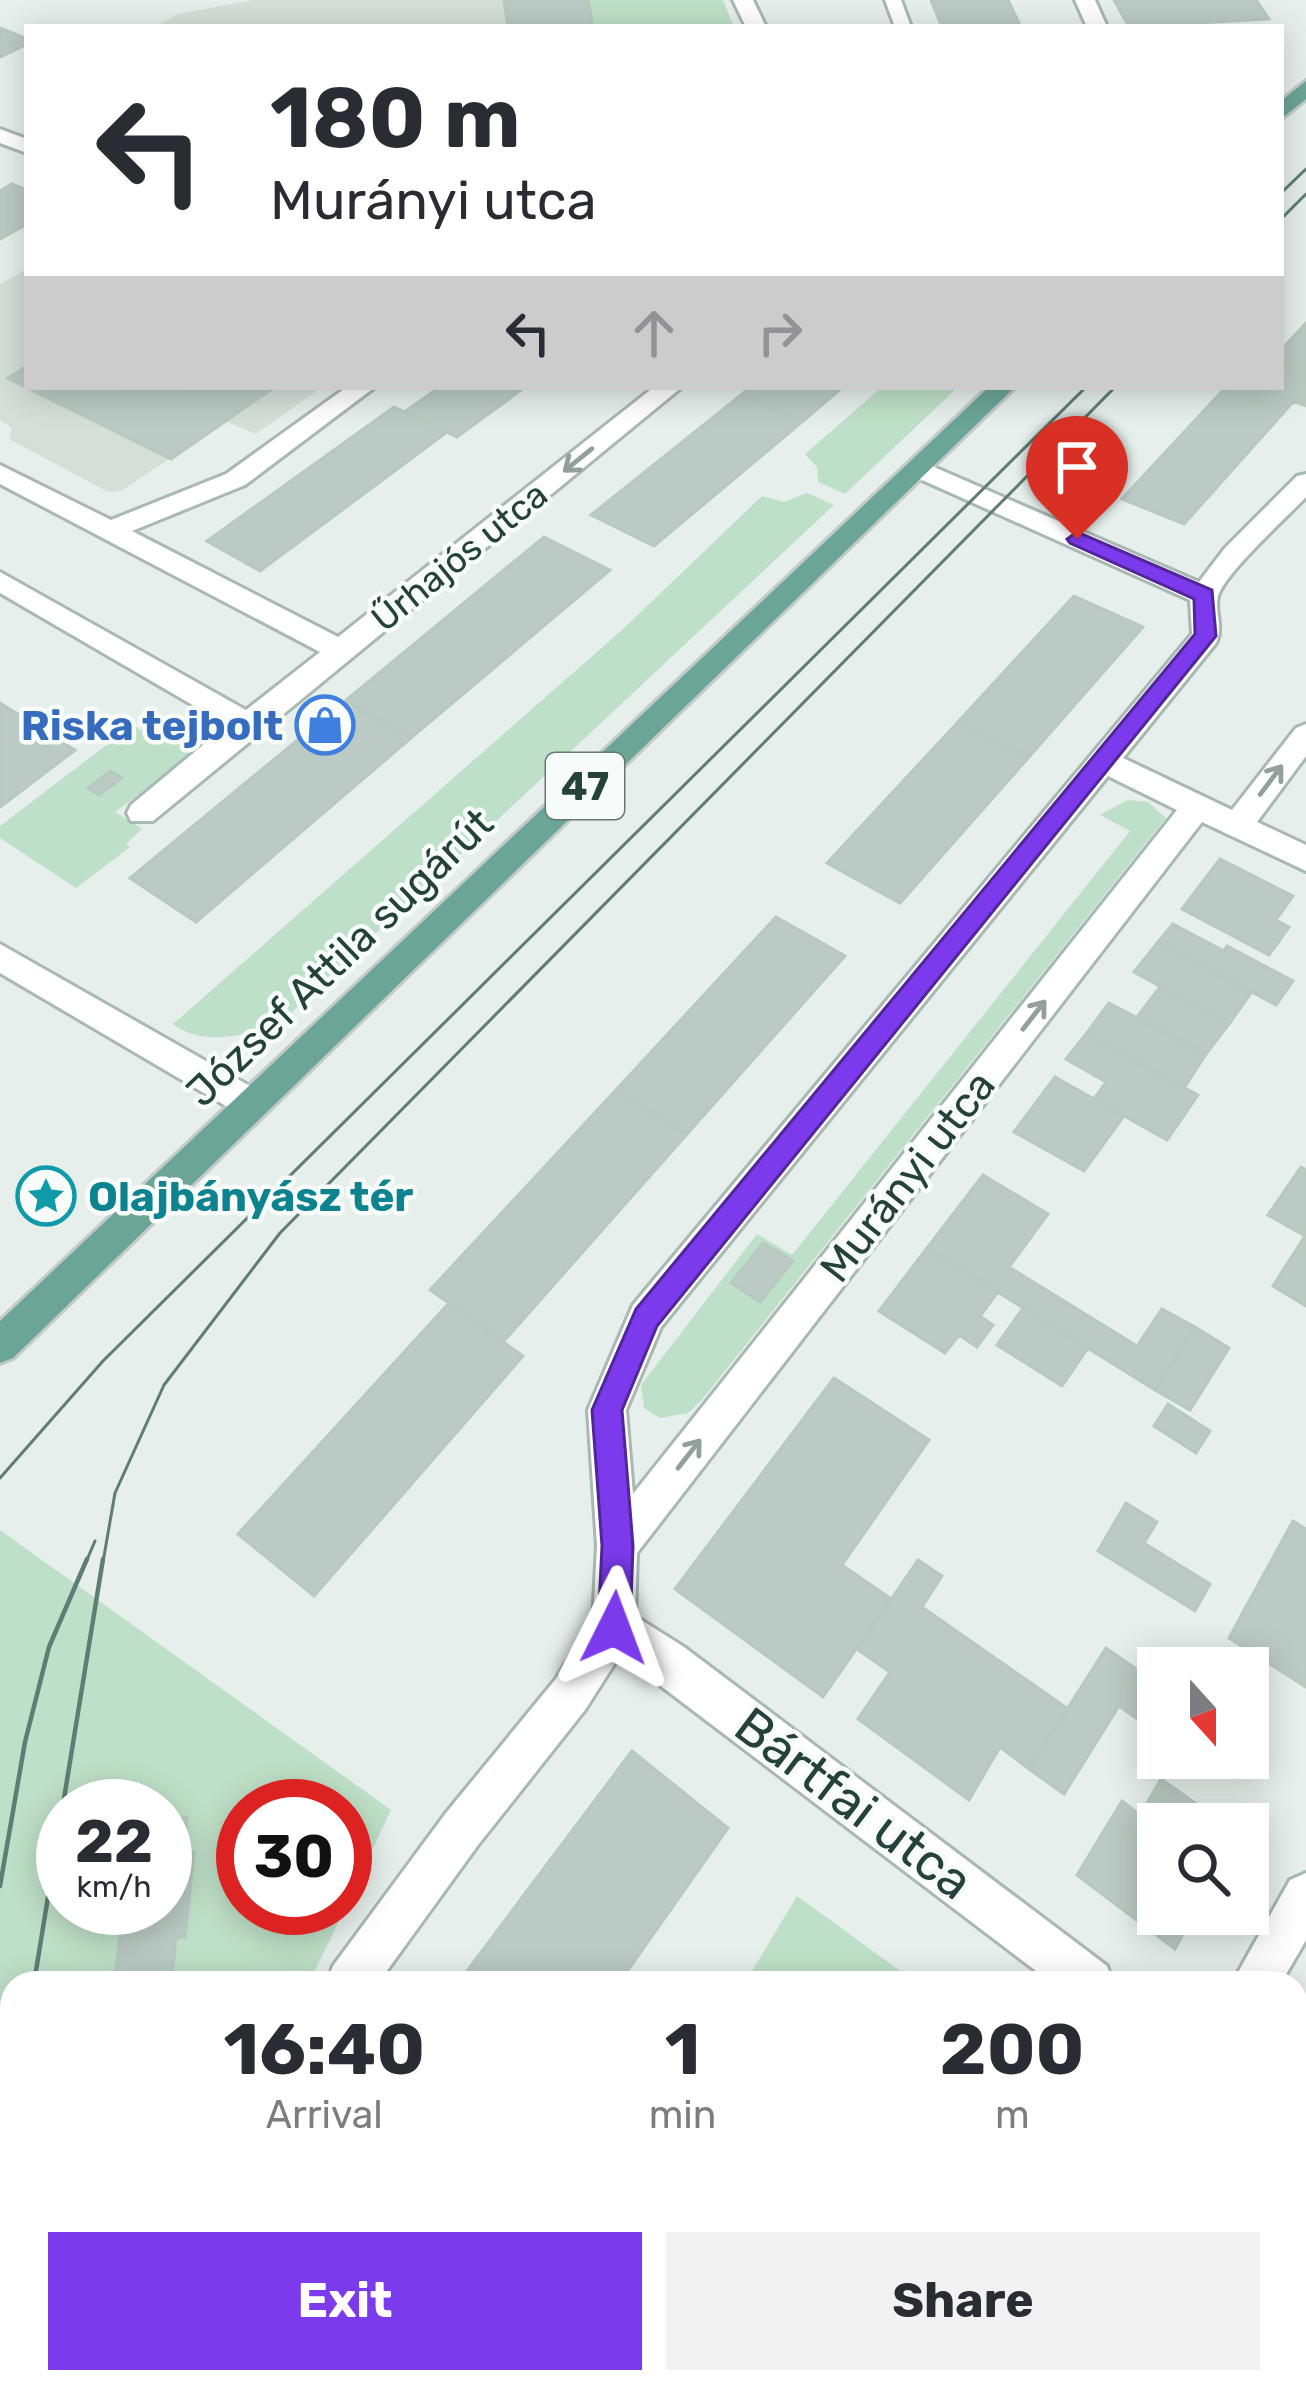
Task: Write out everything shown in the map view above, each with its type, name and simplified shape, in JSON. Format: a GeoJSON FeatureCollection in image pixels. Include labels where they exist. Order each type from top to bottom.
{"type":"FeatureCollection","features":[{"type":"Feature","properties":{"kind":"main road"},"geometry":{"type":"LineString","coordinates":[[1284,110],[1306,87]]}},
{"type":"Feature","properties":{"kind":"main road","name":"József Attila sugárút"},"geometry":{"type":"LineString","coordinates":[[0,1346],[1000,390]]}},
{"type":"Feature","properties":{"kind":"street"},"geometry":{"type":"LineString","coordinates":[[112,531],[152,508],[227,484],[359,390]]}},
{"type":"Feature","properties":{"kind":"street","name":"Űrhajós utca"},"geometry":{"type":"LineString","coordinates":[[142,813],[666,390]]}},
{"type":"Feature","properties":{"kind":"street"},"geometry":{"type":"LineString","coordinates":[[920,469],[1204,595]]}},
{"type":"Feature","properties":{"kind":"street"},"geometry":{"type":"LineString","coordinates":[[0,473],[341,650]]}},
{"type":"Feature","properties":{"kind":"street"},"geometry":{"type":"LineString","coordinates":[[359,1971],[462,1829],[570,1695],[614,1628],[617,1546],[607,1410],[646,1318],[1206,636],[1204,595],[1235,554],[1306,482]]}},
{"type":"Feature","properties":{"kind":"street"},"geometry":{"type":"LineString","coordinates":[[0,581],[248,724]]}},
{"type":"Feature","properties":{"kind":"street"},"geometry":{"type":"LineString","coordinates":[[1237,826],[1306,735]]}},
{"type":"Feature","properties":{"kind":"street"},"geometry":{"type":"LineString","coordinates":[[1106,762],[1306,859]]}},
{"type":"Feature","properties":{"kind":"street","name":"Murányi utca"},"geometry":{"type":"LineString","coordinates":[[617,1546],[1196,807]]}},
{"type":"Feature","properties":{"kind":"street"},"geometry":{"type":"LineString","coordinates":[[0,957],[250,1103]]}},
{"type":"Feature","properties":{"kind":"street","name":"Bártfai utca"},"geometry":{"type":"LineString","coordinates":[[614,1628],[670,1662],[1074,1971]]}},
{"type":"Feature","properties":{"kind":"street"},"geometry":{"type":"LineString","coordinates":[[1262,1971],[1306,1896]]}},
{"type":"Feature","properties":{"kind":"shaded area"},"geometry":{"type":"Polygon","coordinates":[[[253,0],[588,0],[592,24],[159,24],[178,14],[253,0]]]}},
{"type":"Feature","properties":{"kind":"shaded area"},"geometry":{"type":"Polygon","coordinates":[[[24,271],[24,390],[318,390],[256,434],[225,421],[121,491],[108,492],[9,439],[12,428],[0,420],[0,284],[24,271]]]}},
{"type":"Feature","properties":{"kind":"green space"},"geometry":{"type":"Polygon","coordinates":[[[588,0],[723,0],[733,24],[592,24],[588,0]]]}},
{"type":"Feature","properties":{"kind":"green space"},"geometry":{"type":"Polygon","coordinates":[[[879,390],[955,390],[845,494],[818,482],[817,467],[805,454],[879,390]]]}},
{"type":"Feature","properties":{"kind":"green space"},"geometry":{"type":"Polygon","coordinates":[[[807,493],[834,505],[277,1026],[210,1037],[173,1024],[622,630],[762,496],[784,502],[807,493]]]}},
{"type":"Feature","properties":{"kind":"green space"},"geometry":{"type":"Polygon","coordinates":[[[194,711],[198,726],[186,755],[115,812],[142,829],[126,844],[130,847],[76,888],[0,838],[0,826],[133,725],[140,730],[152,722],[168,730],[194,711]]]}},
{"type":"Feature","properties":{"kind":"green space"},"geometry":{"type":"Polygon","coordinates":[[[1128,800],[1148,802],[1166,818],[701,1401],[688,1413],[660,1418],[644,1408],[641,1385],[757,1234],[792,1255],[1130,831],[1100,815],[1128,800]]]}},
{"type":"Feature","properties":{"kind":"green space"},"geometry":{"type":"Polygon","coordinates":[[[0,1530],[348,1779],[216,1779],[216,1935],[332,1935],[315,1971],[0,1971],[0,1530]]]}},
{"type":"Feature","properties":{"kind":"green space"},"geometry":{"type":"Polygon","coordinates":[[[372,1796],[391,1810],[372,1850],[372,1796]]]}},
{"type":"Feature","properties":{"kind":"green space"},"geometry":{"type":"Polygon","coordinates":[[[797,1896],[900,1971],[752,1971],[797,1896]]]}},
{"type":"Feature","properties":{"kind":"building"},"geometry":{"type":"Polygon","coordinates":[[[504,0],[588,0],[592,24],[508,24],[504,0]]]}},
{"type":"Feature","properties":{"kind":"building"},"geometry":{"type":"Polygon","coordinates":[[[931,0],[1008,0],[1020,24],[941,24],[931,0]]]}},
{"type":"Feature","properties":{"kind":"building"},"geometry":{"type":"Polygon","coordinates":[[[1114,0],[1256,0],[1269,19],[1182,24],[1127,24],[1114,0]]]}},
{"type":"Feature","properties":{"kind":"building"},"geometry":{"type":"Polygon","coordinates":[[[0,28],[24,38],[24,45],[0,57],[0,28]]]}},
{"type":"Feature","properties":{"kind":"building"},"geometry":{"type":"Polygon","coordinates":[[[12,184],[24,189],[24,226],[0,239],[0,191],[12,184]]]}},
{"type":"Feature","properties":{"kind":"building"},"geometry":{"type":"Polygon","coordinates":[[[1306,323],[1306,406],[1264,390],[1284,390],[1284,347],[1306,323]]]}},
{"type":"Feature","properties":{"kind":"building"},"geometry":{"type":"Polygon","coordinates":[[[24,368],[24,386],[8,378],[24,368]]]}},
{"type":"Feature","properties":{"kind":"building"},"geometry":{"type":"Polygon","coordinates":[[[32,390],[269,391],[171,459],[32,390]]]}},
{"type":"Feature","properties":{"kind":"building"},"geometry":{"type":"Polygon","coordinates":[[[436,390],[521,390],[457,437],[404,412],[436,390]]]}},
{"type":"Feature","properties":{"kind":"building"},"geometry":{"type":"Polygon","coordinates":[[[747,390],[839,390],[802,422],[741,395],[747,390]]]}},
{"type":"Feature","properties":{"kind":"building"},"geometry":{"type":"Polygon","coordinates":[[[1223,390],[1264,390],[1294,401],[1184,524],[1122,499],[1223,390]]]}},
{"type":"Feature","properties":{"kind":"building"},"geometry":{"type":"Polygon","coordinates":[[[741,395],[802,422],[654,546],[591,515],[741,395]]]}},
{"type":"Feature","properties":{"kind":"building"},"geometry":{"type":"Polygon","coordinates":[[[394,407],[447,432],[260,571],[207,541],[394,407]]]}},
{"type":"Feature","properties":{"kind":"building"},"geometry":{"type":"Polygon","coordinates":[[[544,537],[610,570],[411,738],[345,701],[544,537]]]}},
{"type":"Feature","properties":{"kind":"building"},"geometry":{"type":"Polygon","coordinates":[[[1074,596],[1143,627],[1029,757],[958,722],[1074,596]]]}},
{"type":"Feature","properties":{"kind":"building"},"geometry":{"type":"Polygon","coordinates":[[[345,701],[411,738],[196,922],[130,878],[345,701]]]}},
{"type":"Feature","properties":{"kind":"building"},"geometry":{"type":"Polygon","coordinates":[[[0,703],[75,750],[0,807],[0,703]]]}},
{"type":"Feature","properties":{"kind":"building"},"geometry":{"type":"Polygon","coordinates":[[[958,722],[1029,757],[900,903],[827,863],[958,722]]]}},
{"type":"Feature","properties":{"kind":"building"},"geometry":{"type":"Polygon","coordinates":[[[110,771],[122,778],[99,795],[88,788],[110,771]]]}},
{"type":"Feature","properties":{"kind":"building"},"geometry":{"type":"Polygon","coordinates":[[[1220,859],[1293,896],[1276,920],[1289,927],[1269,955],[1182,909],[1220,859]]]}},
{"type":"Feature","properties":{"kind":"building"},"geometry":{"type":"Polygon","coordinates":[[[776,917],[845,956],[687,1134],[616,1090],[776,917]]]}},
{"type":"Feature","properties":{"kind":"building"},"geometry":{"type":"Polygon","coordinates":[[[1173,924],[1293,981],[1276,1005],[1158,942],[1173,924]]]}},
{"type":"Feature","properties":{"kind":"building"},"geometry":{"type":"Polygon","coordinates":[[[1158,942],[1251,993],[1229,1024],[1134,972],[1158,942]]]}},
{"type":"Feature","properties":{"kind":"building"},"geometry":{"type":"Polygon","coordinates":[[[1160,987],[1229,1024],[1206,1054],[1137,1017],[1160,987]]]}},
{"type":"Feature","properties":{"kind":"building"},"geometry":{"type":"Polygon","coordinates":[[[1109,1003],[1206,1054],[1184,1088],[1086,1034],[1109,1003]]]}},
{"type":"Feature","properties":{"kind":"building"},"geometry":{"type":"Polygon","coordinates":[[[1086,1034],[1198,1095],[1167,1140],[1094,1099],[1106,1082],[1066,1059],[1086,1034]]]}},
{"type":"Feature","properties":{"kind":"building"},"geometry":{"type":"Polygon","coordinates":[[[1055,1077],[1124,1116],[1084,1171],[1014,1132],[1055,1077]]]}},
{"type":"Feature","properties":{"kind":"building"},"geometry":{"type":"Polygon","coordinates":[[[616,1090],[687,1134],[504,1341],[430,1290],[616,1090]]]}},
{"type":"Feature","properties":{"kind":"building"},"geometry":{"type":"Polygon","coordinates":[[[1301,1167],[1306,1170],[1306,1306],[1273,1286],[1305,1236],[1268,1215],[1301,1167]]]}},
{"type":"Feature","properties":{"kind":"building"},"geometry":{"type":"Polygon","coordinates":[[[983,1175],[1048,1214],[1009,1267],[1137,1346],[1162,1309],[1195,1327],[1155,1390],[927,1248],[983,1175]]]}},
{"type":"Feature","properties":{"kind":"building"},"geometry":{"type":"Polygon","coordinates":[[[763,1243],[793,1261],[760,1302],[731,1283],[763,1243]]]}},
{"type":"Feature","properties":{"kind":"building"},"geometry":{"type":"Polygon","coordinates":[[[927,1248],[998,1292],[980,1316],[993,1325],[977,1347],[959,1335],[945,1353],[879,1311],[927,1248]]]}},
{"type":"Feature","properties":{"kind":"building"},"geometry":{"type":"Polygon","coordinates":[[[449,1303],[523,1356],[314,1596],[238,1534],[449,1303]]]}},
{"type":"Feature","properties":{"kind":"building"},"geometry":{"type":"Polygon","coordinates":[[[1023,1308],[1088,1348],[1062,1386],[997,1345],[1023,1308]]]}},
{"type":"Feature","properties":{"kind":"building"},"geometry":{"type":"Polygon","coordinates":[[[1195,1327],[1229,1348],[1190,1410],[1155,1390],[1195,1327]]]}},
{"type":"Feature","properties":{"kind":"building"},"geometry":{"type":"Polygon","coordinates":[[[834,1378],[929,1440],[842,1565],[891,1599],[823,1697],[675,1589],[834,1378]]]}},
{"type":"Feature","properties":{"kind":"building"},"geometry":{"type":"Polygon","coordinates":[[[1168,1404],[1210,1431],[1196,1453],[1154,1426],[1168,1404]]]}},
{"type":"Feature","properties":{"kind":"building"},"geometry":{"type":"Polygon","coordinates":[[[1126,1503],[1157,1522],[1144,1543],[1210,1584],[1195,1611],[1098,1551],[1126,1503]]]}},
{"type":"Feature","properties":{"kind":"building"},"geometry":{"type":"Polygon","coordinates":[[[1293,1521],[1306,1529],[1306,1687],[1269,1663],[1269,1647],[1243,1647],[1229,1638],[1293,1521]]]}},
{"type":"Feature","properties":{"kind":"building"},"geometry":{"type":"Polygon","coordinates":[[[918,1560],[942,1576],[922,1607],[1068,1709],[1029,1769],[1000,1747],[969,1800],[858,1719],[890,1672],[857,1649],[918,1560]]]}},
{"type":"Feature","properties":{"kind":"building"},"geometry":{"type":"Polygon","coordinates":[[[1106,1648],[1137,1669],[1137,1719],[1119,1706],[1064,1794],[1029,1769],[1106,1648]]]}},
{"type":"Feature","properties":{"kind":"building"},"geometry":{"type":"Polygon","coordinates":[[[632,1751],[728,1828],[627,1971],[467,1971],[632,1751]]]}},
{"type":"Feature","properties":{"kind":"building"},"geometry":{"type":"Polygon","coordinates":[[[1161,1779],[1195,1803],[1147,1803],[1161,1779]]]}},
{"type":"Feature","properties":{"kind":"building"},"geometry":{"type":"Polygon","coordinates":[[[1122,1801],[1137,1813],[1137,1920],[1077,1875],[1122,1801]]]}},
{"type":"Feature","properties":{"kind":"building"},"geometry":{"type":"Polygon","coordinates":[[[120,1935],[185,1935],[176,1938],[173,1971],[116,1971],[120,1935]]]}},
{"type":"Feature","properties":{"kind":"building"},"geometry":{"type":"Polygon","coordinates":[[[1156,1935],[1183,1935],[1175,1949],[1156,1935]]]}},
{"type":"Feature","properties":{"kind":"tram line"},"geometry":{"type":"LineString","coordinates":[[1284,190],[1306,169]]}},
{"type":"Feature","properties":{"kind":"tram line"},"geometry":{"type":"LineString","coordinates":[[1284,216],[1306,194]]}},
{"type":"Feature","properties":{"kind":"tram line"},"geometry":{"type":"LineString","coordinates":[[0,1478],[103,1361],[1083,390]]}},
{"type":"Feature","properties":{"kind":"tram line"},"geometry":{"type":"LineString","coordinates":[[103,1562],[115,1493],[164,1385],[280,1233],[1112,390]]}},
{"type":"Feature","properties":{"kind":"tram line"},"geometry":{"type":"LineString","coordinates":[[86,1562],[95,1541]]}},
{"type":"Feature","properties":{"kind":"tram line"},"geometry":{"type":"LineString","coordinates":[[0,1886],[25,1742],[49,1647],[87,1559]]}},
{"type":"Feature","properties":{"kind":"tram line"},"geometry":{"type":"LineString","coordinates":[[36,1971],[103,1559]]}},
{"type":"Feature","properties":{"kind":"place","name":"Riska tejbolt"},"geometry":{"type":"Point","coordinates":[325,725]}},
{"type":"Feature","properties":{"kind":"place","name":"Olajbányász tér"},"geometry":{"type":"Point","coordinates":[46,1196]}},
{"type":"Feature","properties":{"kind":"route"},"geometry":{"type":"LineString","coordinates":[[614,1628],[617,1546],[607,1410],[646,1318],[1206,636],[1204,595],[1077,539]]}}]}
